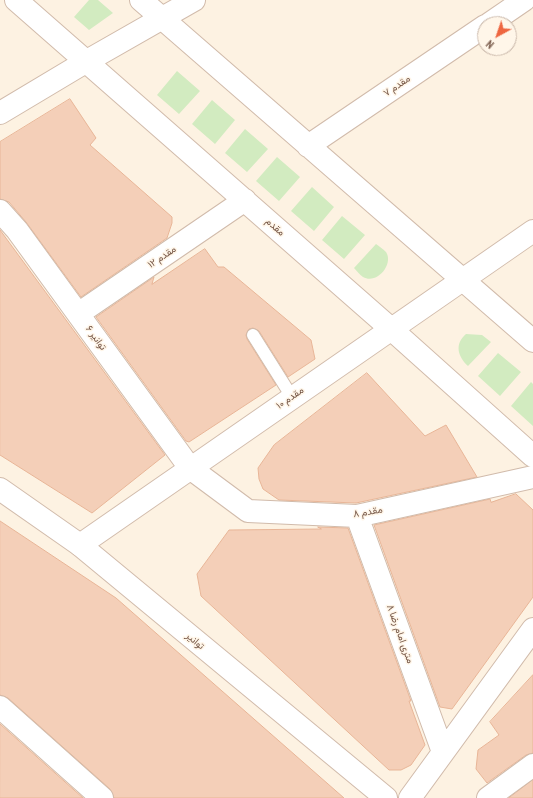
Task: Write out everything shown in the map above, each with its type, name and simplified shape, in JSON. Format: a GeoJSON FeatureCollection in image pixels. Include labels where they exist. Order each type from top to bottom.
{"type":"FeatureCollection","features":[{"type":"Feature","properties":{"kind":"street","name":"مقدم"},"geometry":{"type":"LineString","coordinates":[[16,0],[245,200],[533,456]]}},
{"type":"Feature","properties":{"kind":"street"},"geometry":{"type":"LineString","coordinates":[[141,0],[533,341]]}},
{"type":"Feature","properties":{"kind":"street"},"geometry":{"type":"LineString","coordinates":[[0,113],[194,0]]}},
{"type":"Feature","properties":{"kind":"street"},"geometry":{"type":"LineString","coordinates":[[501,16],[524,0]]}},
{"type":"Feature","properties":{"kind":"street","name":"مقدم ۷"},"geometry":{"type":"LineString","coordinates":[[308,146],[477,31]]}},
{"type":"Feature","properties":{"kind":"street","name":"مقدم ۱۲"},"geometry":{"type":"LineString","coordinates":[[78,314],[245,200]]}},
{"type":"Feature","properties":{"kind":"street","name":"توانیر ۶"},"geometry":{"type":"LineString","coordinates":[[0,211],[17,230],[190,468]]}},
{"type":"Feature","properties":{"kind":"street","name":"مقدم ۱۰"},"geometry":{"type":"LineString","coordinates":[[80,545],[390,328],[533,231]]}},
{"type":"Feature","properties":{"kind":"street","name":"مقدم ۸"},"geometry":{"type":"LineString","coordinates":[[190,468],[248,511],[357,516],[533,477]]}},
{"type":"Feature","properties":{"kind":"street","name":"توانیر"},"geometry":{"type":"LineString","coordinates":[[0,489],[80,545],[386,798]]}},
{"type":"Feature","properties":{"kind":"street","name":"۸ متری امام رضا"},"geometry":{"type":"LineString","coordinates":[[357,516],[443,752]]}},
{"type":"Feature","properties":{"kind":"street"},"geometry":{"type":"LineString","coordinates":[[410,798],[533,629]]}},
{"type":"Feature","properties":{"kind":"street"},"geometry":{"type":"LineString","coordinates":[[0,708],[102,798]]}},
{"type":"Feature","properties":{"kind":"street"},"geometry":{"type":"LineString","coordinates":[[488,798],[533,765]]}},
{"type":"Feature","properties":{"kind":"lane"},"geometry":{"type":"LineString","coordinates":[[253,335],[292,397]]}},
{"type":"Feature","properties":{"kind":"green space"},"geometry":{"type":"Polygon","coordinates":[[[89,0],[98,0],[113,13],[89,30],[74,17],[89,0]]]}},
{"type":"Feature","properties":{"kind":"green space"},"geometry":{"type":"Polygon","coordinates":[[[177,71],[200,91],[179,114],[157,95],[177,71]]]}},
{"type":"Feature","properties":{"kind":"green space"},"geometry":{"type":"Polygon","coordinates":[[[212,100],[235,120],[215,144],[192,124],[212,100]]]}},
{"type":"Feature","properties":{"kind":"green space"},"geometry":{"type":"Polygon","coordinates":[[[245,129],[268,149],[247,172],[225,153],[245,129]]]}},
{"type":"Feature","properties":{"kind":"green space"},"geometry":{"type":"Polygon","coordinates":[[[277,157],[300,177],[279,201],[256,181],[277,157]]]}},
{"type":"Feature","properties":{"kind":"green space"},"geometry":{"type":"Polygon","coordinates":[[[312,187],[334,207],[314,231],[291,211],[312,187]]]}},
{"type":"Feature","properties":{"kind":"green space"},"geometry":{"type":"Polygon","coordinates":[[[342,216],[365,235],[344,259],[322,240],[342,216]]]}},
{"type":"Feature","properties":{"kind":"green space"},"geometry":{"type":"Polygon","coordinates":[[[376,244],[386,252],[388,262],[383,272],[379,276],[368,279],[363,277],[354,268],[376,244]]]}},
{"type":"Feature","properties":{"kind":"green space"},"geometry":{"type":"Polygon","coordinates":[[[466,334],[482,335],[491,342],[468,366],[462,359],[459,350],[460,342],[466,334]]]}},
{"type":"Feature","properties":{"kind":"green space"},"geometry":{"type":"Polygon","coordinates":[[[498,353],[521,372],[500,396],[478,376],[498,353]]]}},
{"type":"Feature","properties":{"kind":"green space"},"geometry":{"type":"Polygon","coordinates":[[[531,382],[533,384],[533,426],[511,406],[531,382]]]}},
{"type":"Feature","properties":{"kind":"building"},"geometry":{"type":"Polygon","coordinates":[[[70,99],[96,138],[90,145],[172,217],[172,223],[167,238],[81,297],[26,222],[9,202],[0,199],[0,142],[70,99]]]}},
{"type":"Feature","properties":{"kind":"building"},"geometry":{"type":"Polygon","coordinates":[[[0,230],[165,455],[92,513],[0,455],[0,230]]]}},
{"type":"Feature","properties":{"kind":"building"},"geometry":{"type":"Polygon","coordinates":[[[205,249],[218,267],[224,267],[311,340],[315,359],[288,377],[259,331],[253,328],[249,329],[246,335],[247,339],[276,385],[189,442],[186,441],[96,317],[154,277],[152,284],[205,249]]]}},
{"type":"Feature","properties":{"kind":"building"},"geometry":{"type":"Polygon","coordinates":[[[367,373],[425,436],[446,425],[477,477],[356,503],[279,500],[263,489],[259,479],[258,468],[274,445],[367,373]]]}},
{"type":"Feature","properties":{"kind":"building"},"geometry":{"type":"Polygon","coordinates":[[[516,494],[533,510],[533,597],[452,709],[440,707],[374,525],[490,499],[491,502],[516,494]]]}},
{"type":"Feature","properties":{"kind":"building"},"geometry":{"type":"Polygon","coordinates":[[[0,521],[116,598],[344,798],[114,798],[110,789],[8,698],[0,695],[0,521]]]}},
{"type":"Feature","properties":{"kind":"building"},"geometry":{"type":"Polygon","coordinates":[[[318,527],[348,528],[411,701],[409,701],[425,745],[411,765],[401,770],[389,770],[201,596],[197,574],[229,530],[321,529],[318,527]]]}},
{"type":"Feature","properties":{"kind":"building"},"geometry":{"type":"Polygon","coordinates":[[[533,675],[533,753],[526,755],[487,783],[476,769],[478,750],[499,735],[490,722],[533,675]]]}},
{"type":"Feature","properties":{"kind":"building"},"geometry":{"type":"Polygon","coordinates":[[[0,724],[83,798],[0,798],[0,724]]]}},
{"type":"Feature","properties":{"kind":"building"},"geometry":{"type":"Polygon","coordinates":[[[533,780],[533,798],[509,798],[533,780]]]}}]}
